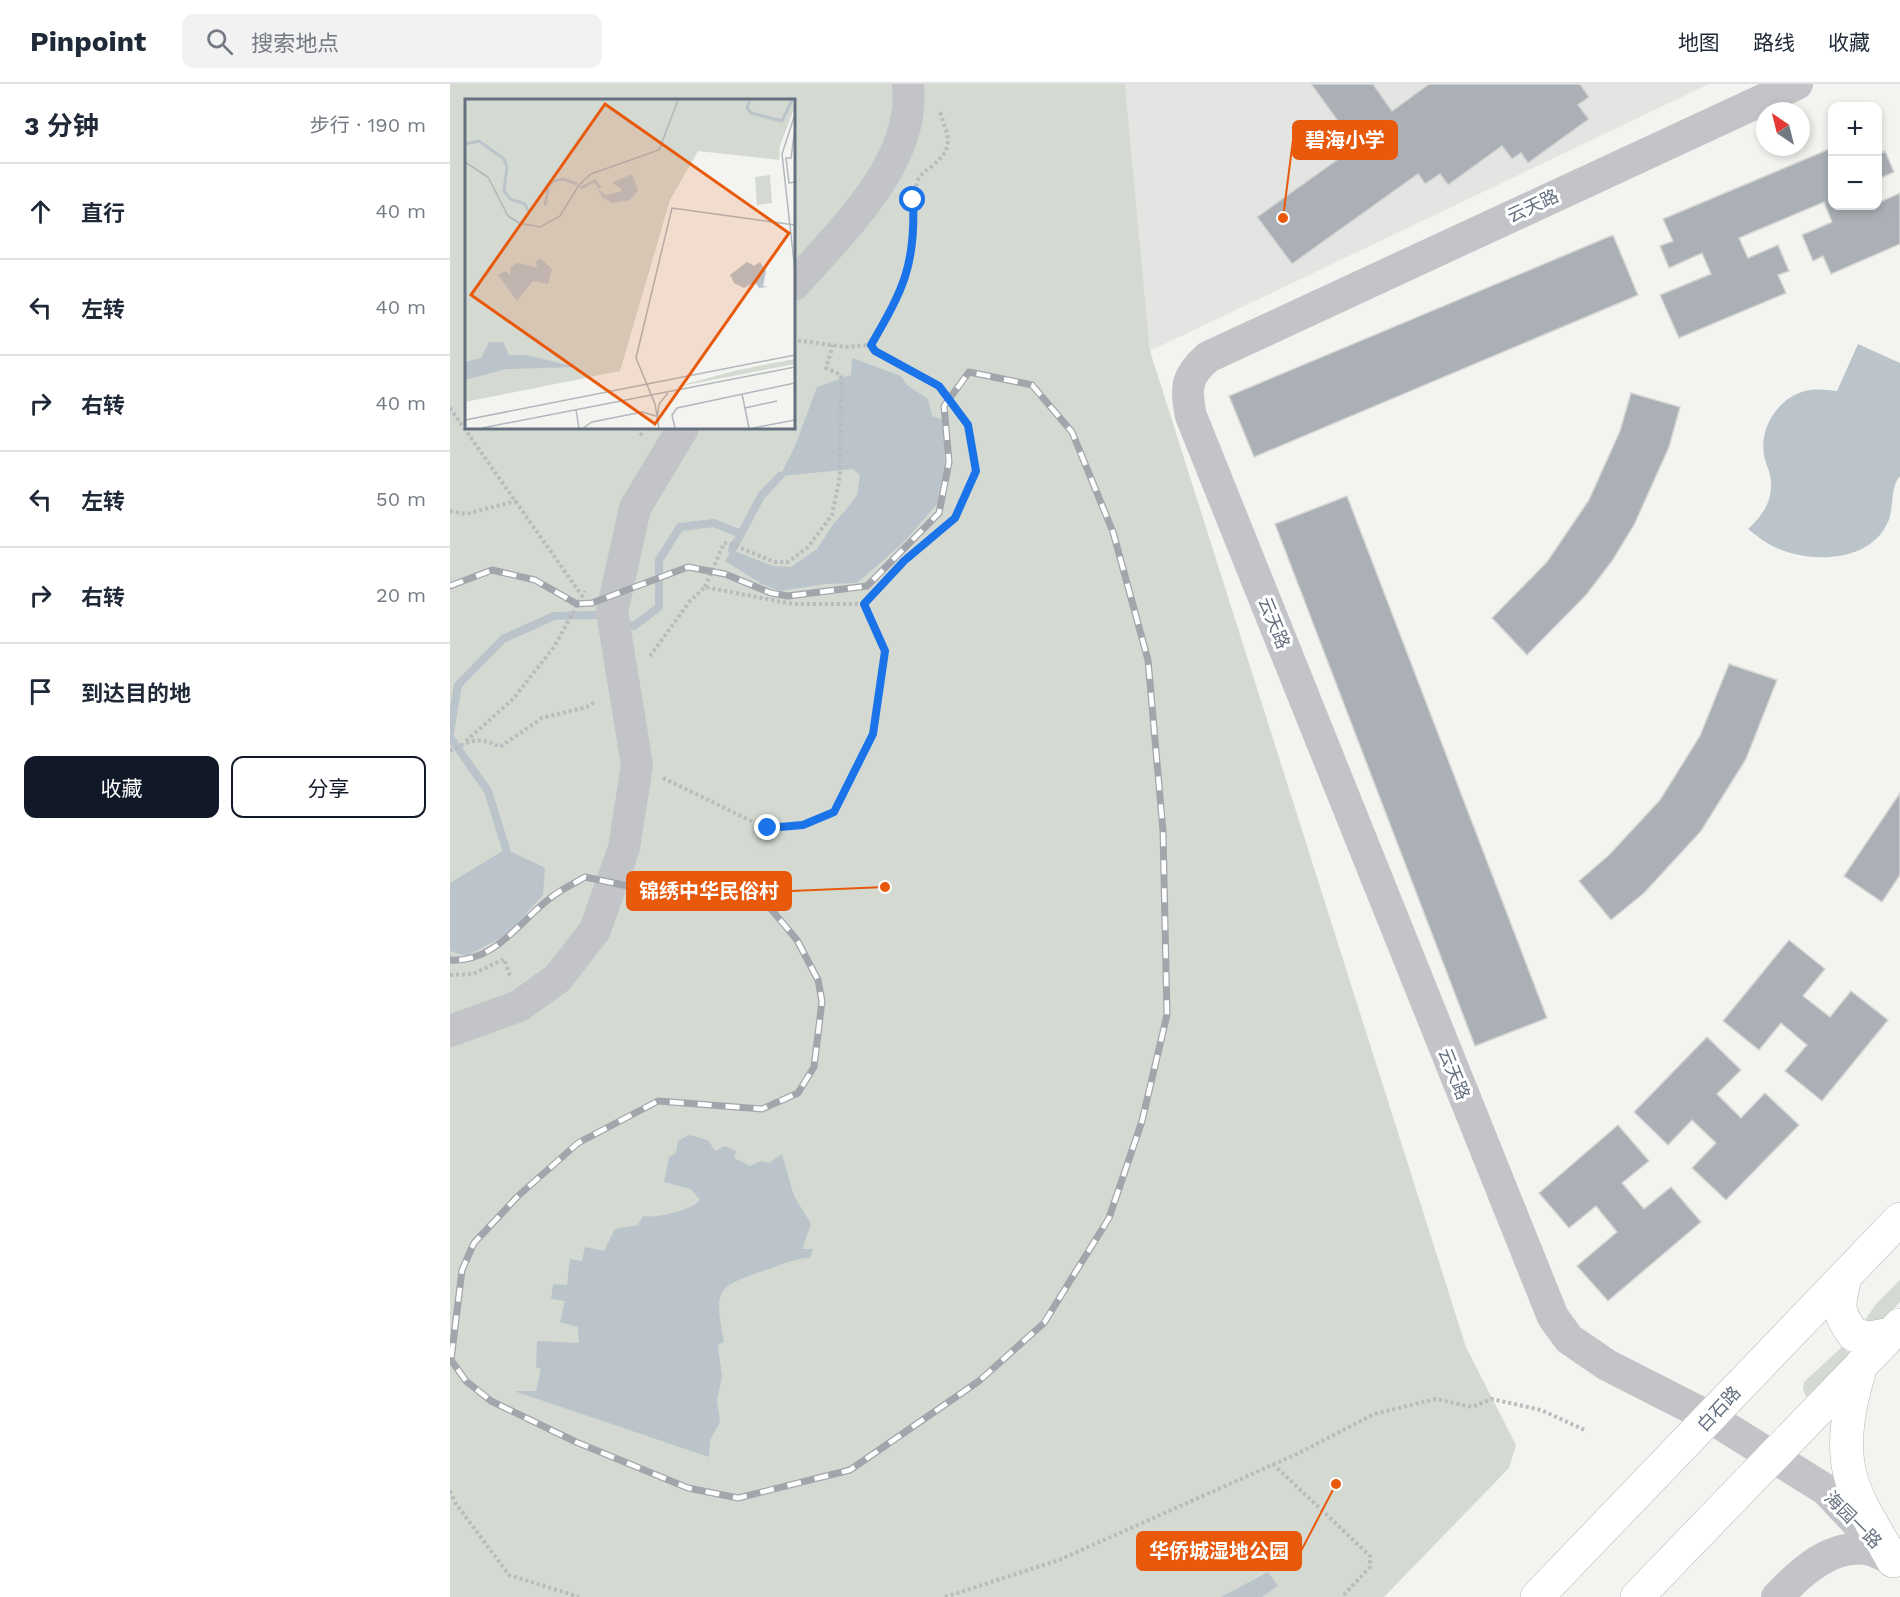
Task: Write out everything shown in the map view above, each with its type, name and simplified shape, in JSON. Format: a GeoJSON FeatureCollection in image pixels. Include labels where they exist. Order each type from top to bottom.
{"type":"FeatureCollection","features":[{"type":"Feature","properties":{"kind":"main road","name":"白石路"},"geometry":{"type":"LineString","coordinates":[[1537,1597],[1900,1219]]}},
{"type":"Feature","properties":{"kind":"main road"},"geometry":{"type":"LineString","coordinates":[[1845,1277],[1838,1307],[1842,1320],[1854,1335],[1870,1338],[1896,1330]]}},
{"type":"Feature","properties":{"kind":"main road"},"geometry":{"type":"LineString","coordinates":[[1637,1597],[1896,1330]]}},
{"type":"Feature","properties":{"kind":"main road"},"geometry":{"type":"LineString","coordinates":[[1862,1364],[1848,1425],[1846,1452],[1850,1476],[1897,1564]]}},
{"type":"Feature","properties":{"kind":"street"},"geometry":{"type":"LineString","coordinates":[[795,284],[891,166],[906,126],[908,84]]}},
{"type":"Feature","properties":{"kind":"street","name":"云天路"},"geometry":{"type":"LineString","coordinates":[[1773,1456],[1711,1418],[1608,1365],[1569,1339],[1553,1317],[1196,427],[1188,400],[1187,385],[1195,368],[1208,357],[1797,84]]}},
{"type":"Feature","properties":{"kind":"street"},"geometry":{"type":"LineString","coordinates":[[450,1031],[519,1006],[558,978],[595,930],[624,848],[637,765],[614,622],[635,508],[682,429]]}},
{"type":"Feature","properties":{"kind":"street","name":"海园一路"},"geometry":{"type":"LineString","coordinates":[[1773,1456],[1826,1490],[1897,1564]]}},
{"type":"Feature","properties":{"kind":"street"},"geometry":{"type":"LineString","coordinates":[[1777,1597],[1807,1568],[1843,1551],[1872,1550],[1897,1564]]}},
{"type":"Feature","properties":{"kind":"path"},"geometry":{"type":"LineString","coordinates":[[871,345],[902,288],[911,259],[915,236],[913,200],[919,177],[945,155],[949,138],[938,107]]}},
{"type":"Feature","properties":{"kind":"path"},"geometry":{"type":"LineString","coordinates":[[795,340],[846,347],[871,345]]}},
{"type":"Feature","properties":{"kind":"path"},"geometry":{"type":"LineString","coordinates":[[450,751],[464,744],[486,739],[500,747],[542,718],[587,707],[623,680],[654,654],[690,602],[705,587],[724,543],[774,562],[788,562],[808,548],[832,515],[840,476],[841,375],[826,368],[833,345]]}},
{"type":"Feature","properties":{"kind":"path"},"geometry":{"type":"LineString","coordinates":[[705,587],[793,604],[864,604],[904,561],[955,518],[976,471],[968,425],[939,386],[875,351],[871,345]]}},
{"type":"Feature","properties":{"kind":"path"},"geometry":{"type":"LineString","coordinates":[[450,408],[582,596]]}},
{"type":"Feature","properties":{"kind":"path"},"geometry":{"type":"LineString","coordinates":[[450,510],[466,514],[516,501]]}},
{"type":"Feature","properties":{"kind":"path"},"geometry":{"type":"LineString","coordinates":[[637,765],[768,828],[803,825],[834,812],[873,734],[885,651],[864,604]]}},
{"type":"Feature","properties":{"kind":"path"},"geometry":{"type":"LineString","coordinates":[[464,744],[513,699],[554,647],[575,609]]}},
{"type":"Feature","properties":{"kind":"path"},"geometry":{"type":"LineString","coordinates":[[450,975],[473,974],[504,959],[519,1006]]}},
{"type":"Feature","properties":{"kind":"path"},"geometry":{"type":"LineString","coordinates":[[945,1597],[1059,1560],[1273,1464],[1374,1414],[1436,1399],[1472,1407],[1492,1399],[1541,1410],[1587,1431]]}},
{"type":"Feature","properties":{"kind":"path"},"geometry":{"type":"LineString","coordinates":[[1273,1464],[1370,1556],[1370,1567],[1342,1597]]}},
{"type":"Feature","properties":{"kind":"path"},"geometry":{"type":"LineString","coordinates":[[450,1491],[456,1504],[509,1575],[579,1597]]}},
{"type":"Feature","properties":{"kind":"shaded area"},"geometry":{"type":"Polygon","coordinates":[[[450,84],[1125,84],[1150,351],[1466,1347],[1516,1445],[1509,1468],[1384,1597],[450,1597],[450,84]]]}},
{"type":"Feature","properties":{"kind":"shaded area"},"geometry":{"type":"Polygon","coordinates":[[[1125,84],[1709,84],[1150,351],[1125,84]]]}},
{"type":"Feature","properties":{"kind":"shaded area"},"geometry":{"type":"Polygon","coordinates":[[[1858,344],[1900,363],[1900,476],[1894,487],[1891,512],[1879,537],[1854,552],[1823,557],[1792,554],[1767,543],[1748,529],[1764,510],[1771,493],[1771,478],[1764,455],[1764,435],[1772,416],[1786,400],[1805,391],[1837,391],[1858,344]]]}},
{"type":"Feature","properties":{"kind":"shaded area"},"geometry":{"type":"Polygon","coordinates":[[[852,358],[901,376],[907,385],[928,399],[932,416],[944,420],[945,467],[939,502],[903,543],[857,583],[826,584],[780,591],[762,584],[725,561],[732,550],[773,566],[791,567],[817,549],[834,523],[857,495],[860,475],[853,469],[780,476],[795,446],[817,387],[851,375],[852,358]]]}},
{"type":"Feature","properties":{"kind":"shaded area"},"geometry":{"type":"Polygon","coordinates":[[[506,849],[545,868],[543,895],[507,934],[467,956],[450,951],[450,883],[506,849]]]}},
{"type":"Feature","properties":{"kind":"shaded area"},"geometry":{"type":"Polygon","coordinates":[[[689,1135],[708,1140],[715,1151],[725,1146],[736,1151],[734,1158],[750,1166],[761,1161],[769,1163],[782,1154],[794,1196],[811,1224],[802,1249],[813,1249],[810,1258],[793,1260],[749,1276],[728,1286],[722,1292],[719,1311],[724,1342],[718,1345],[722,1377],[717,1400],[720,1422],[710,1440],[709,1457],[514,1391],[536,1391],[541,1369],[536,1367],[537,1341],[579,1343],[578,1327],[560,1322],[565,1301],[551,1299],[553,1284],[567,1285],[570,1259],[582,1261],[585,1247],[604,1251],[615,1229],[638,1225],[643,1216],[673,1213],[696,1204],[700,1200],[691,1189],[664,1182],[669,1157],[676,1153],[678,1141],[689,1135]]]}},
{"type":"Feature","properties":{"kind":"shaded area"},"geometry":{"type":"Polygon","coordinates":[[[1900,1280],[1900,1302],[1875,1328],[1868,1326],[1865,1320],[1876,1304],[1900,1280]]]}},
{"type":"Feature","properties":{"kind":"shaded area"},"geometry":{"type":"Polygon","coordinates":[[[1843,1346],[1847,1352],[1855,1352],[1806,1397],[1803,1389],[1804,1382],[1843,1346]]]}},
{"type":"Feature","properties":{"kind":"shaded area"},"geometry":{"type":"Polygon","coordinates":[[[1268,1572],[1278,1586],[1262,1597],[1221,1597],[1268,1572]]]}},
{"type":"Feature","properties":{"kind":"building"},"geometry":{"type":"Polygon","coordinates":[[[1311,84],[1373,84],[1392,111],[1429,84],[1580,84],[1589,97],[1578,105],[1589,119],[1528,163],[1521,153],[1512,159],[1502,146],[1448,185],[1440,174],[1425,184],[1418,174],[1292,264],[1257,217],[1356,146],[1311,84]]]}},
{"type":"Feature","properties":{"kind":"building"},"geometry":{"type":"Polygon","coordinates":[[[1828,150],[1828,210],[1882,210],[1882,201],[1900,193],[1900,244],[1831,274],[1823,256],[1813,261],[1802,235],[1832,222],[1824,202],[1739,238],[1748,258],[1778,245],[1789,271],[1778,275],[1786,293],[1679,338],[1660,295],[1711,274],[1702,253],[1669,268],[1660,246],[1673,241],[1663,219],[1828,150]]]}},
{"type":"Feature","properties":{"kind":"building"},"geometry":{"type":"Polygon","coordinates":[[[1885,151],[1894,172],[1882,177],[1882,156],[1882,152],[1885,151]]]}},
{"type":"Feature","properties":{"kind":"building"},"geometry":{"type":"Polygon","coordinates":[[[1613,235],[1638,295],[1254,457],[1229,396],[1613,235]]]}},
{"type":"Feature","properties":{"kind":"building"},"geometry":{"type":"Polygon","coordinates":[[[1631,393],[1680,407],[1669,447],[1634,525],[1612,561],[1586,595],[1527,655],[1492,618],[1547,562],[1589,500],[1620,431],[1631,393]]]}},
{"type":"Feature","properties":{"kind":"building"},"geometry":{"type":"Polygon","coordinates":[[[1347,496],[1547,1018],[1475,1046],[1275,524],[1347,496]]]}},
{"type":"Feature","properties":{"kind":"building"},"geometry":{"type":"Polygon","coordinates":[[[1729,664],[1777,680],[1746,759],[1701,831],[1644,893],[1611,920],[1579,881],[1609,855],[1660,800],[1700,736],[1729,664]]]}},
{"type":"Feature","properties":{"kind":"building"},"geometry":{"type":"Polygon","coordinates":[[[1900,793],[1900,875],[1882,902],[1844,876],[1900,793]]]}},
{"type":"Feature","properties":{"kind":"building"},"geometry":{"type":"Polygon","coordinates":[[[1789,940],[1825,969],[1803,996],[1830,1017],[1851,991],[1888,1020],[1822,1101],[1785,1071],[1807,1045],[1781,1023],[1759,1050],[1723,1021],[1789,940]]]}},
{"type":"Feature","properties":{"kind":"building"},"geometry":{"type":"Polygon","coordinates":[[[1707,1037],[1741,1070],[1717,1094],[1741,1118],[1765,1093],[1799,1125],[1726,1200],[1692,1168],[1716,1143],[1692,1120],[1668,1145],[1634,1112],[1707,1037]]]}},
{"type":"Feature","properties":{"kind":"building"},"geometry":{"type":"Polygon","coordinates":[[[1618,1125],[1649,1161],[1622,1183],[1644,1209],[1671,1187],[1701,1222],[1608,1301],[1577,1266],[1617,1232],[1596,1206],[1569,1228],[1539,1193],[1618,1125]]]}},
{"type":"Feature","properties":{"kind":"waterway"},"geometry":{"type":"LineString","coordinates":[[741,534],[761,496],[780,476]]}},
{"type":"Feature","properties":{"kind":"waterway"},"geometry":{"type":"LineString","coordinates":[[619,622],[634,626],[659,607],[659,560],[680,527],[714,523],[741,534],[732,550]]}},
{"type":"Feature","properties":{"kind":"waterway"},"geometry":{"type":"LineString","coordinates":[[450,732],[458,685],[503,639],[554,616],[596,615],[607,618]]}},
{"type":"Feature","properties":{"kind":"waterway"},"geometry":{"type":"LineString","coordinates":[[450,737],[488,791],[506,849]]}},
{"type":"Feature","properties":{"kind":"railway"},"geometry":{"type":"LineString","coordinates":[[450,586],[492,570],[535,580],[577,604],[592,603],[688,567],[725,574],[771,593],[788,596],[867,586],[939,513],[949,462],[944,406],[969,372],[1032,385],[1072,432],[1113,532],[1148,660],[1163,831],[1167,1015],[1142,1121],[1109,1218],[1044,1323],[979,1381],[850,1470],[738,1498],[688,1488],[576,1442],[491,1401],[466,1381],[451,1360],[462,1270],[474,1243],[518,1196],[578,1143],[658,1101],[762,1109],[798,1093],[814,1067],[822,1001],[818,980],[797,940],[760,896],[735,891],[658,900],[628,886],[585,877],[549,899],[493,948],[466,959],[450,960]]}},
{"type":"Feature","properties":{"kind":"place","name":"碧海小学"},"geometry":{"type":"Point","coordinates":[1283,218]}},
{"type":"Feature","properties":{"kind":"place","name":"锦绣中华民俗村"},"geometry":{"type":"Point","coordinates":[885,887]}},
{"type":"Feature","properties":{"kind":"place","name":"华侨城湿地公园"},"geometry":{"type":"Point","coordinates":[1336,1484]}},
{"type":"Feature","properties":{"kind":"route"},"geometry":{"type":"LineString","coordinates":[[768,828],[803,825],[834,812],[873,734],[885,651],[864,604],[904,561],[955,518],[976,471],[968,425],[939,386],[875,351],[871,345],[902,288],[911,259],[915,236],[913,200]]}}]}
